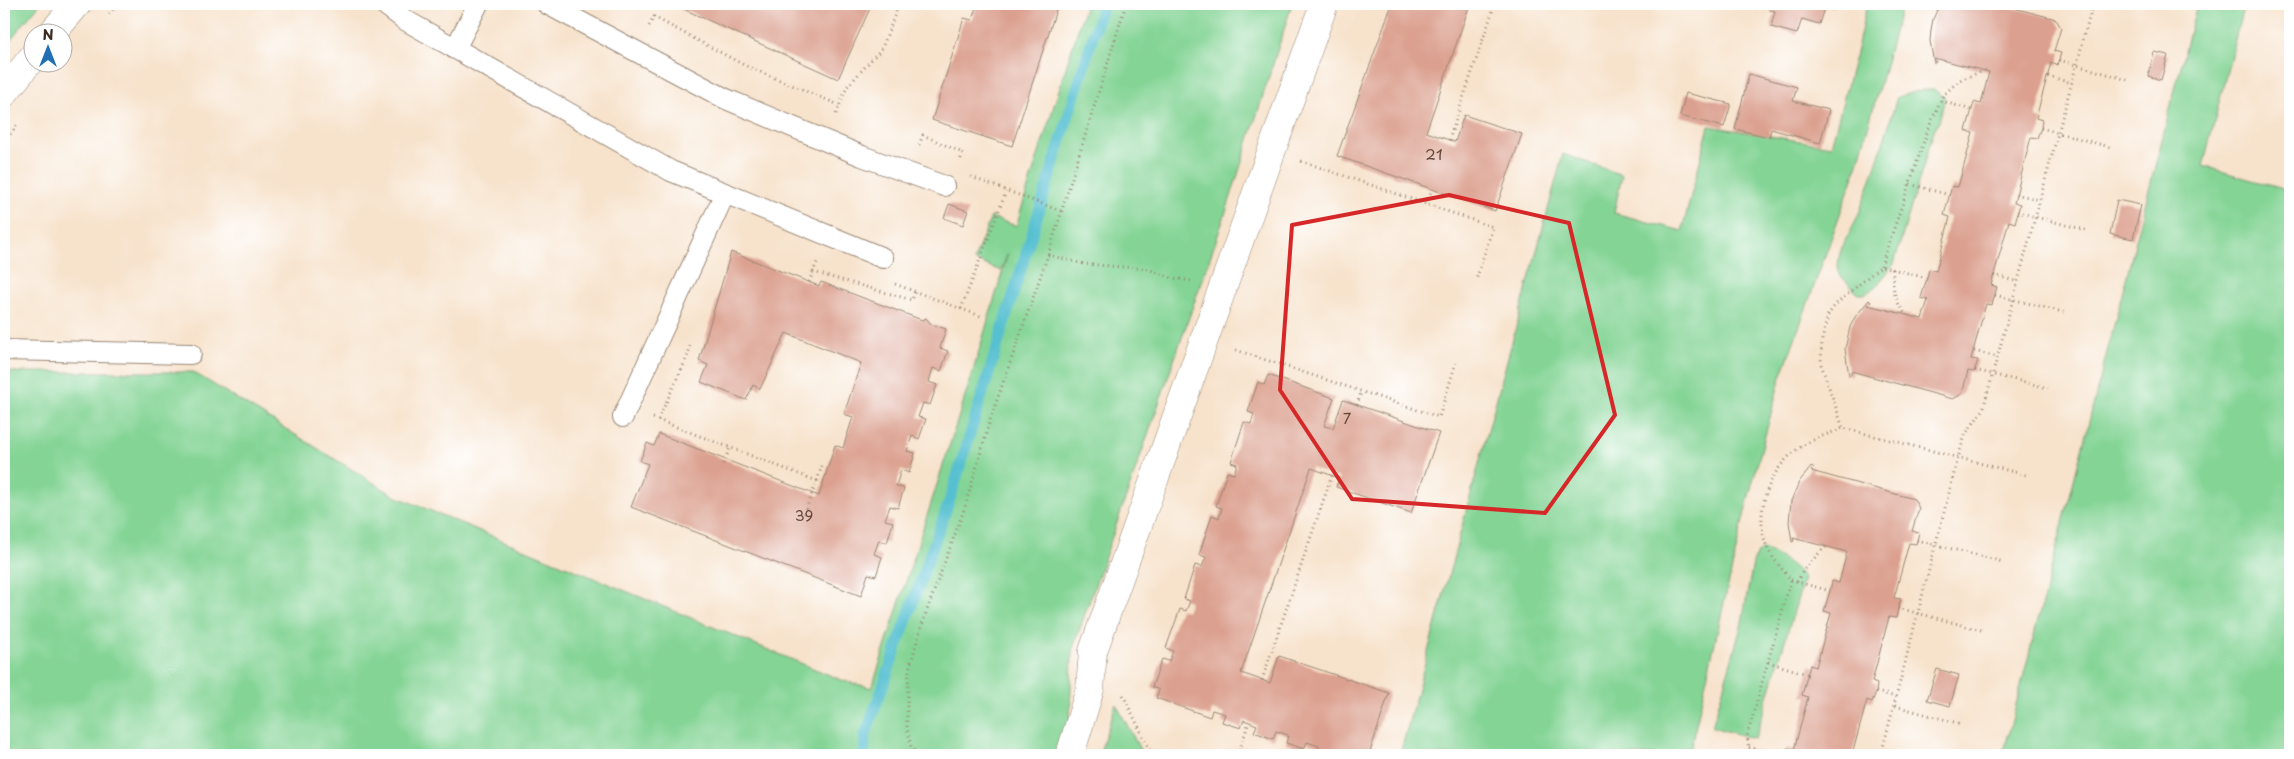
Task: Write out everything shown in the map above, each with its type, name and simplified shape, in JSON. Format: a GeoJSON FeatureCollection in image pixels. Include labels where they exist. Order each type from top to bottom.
{"type":"FeatureCollection","features":[{"type":"Feature","properties":{"kind":"street"},"geometry":{"type":"LineString","coordinates":[[62,22],[77,4]]}},
{"type":"Feature","properties":{"kind":"street"},"geometry":{"type":"LineString","coordinates":[[1070,755],[1090,689],[1092,651],[1324,4]]}},
{"type":"Feature","properties":{"kind":"street"},"geometry":{"type":"LineString","coordinates":[[4,93],[22,70]]}},
{"type":"Feature","properties":{"kind":"lane"},"geometry":{"type":"LineString","coordinates":[[384,4],[405,20],[671,171],[883,258]]}},
{"type":"Feature","properties":{"kind":"lane"},"geometry":{"type":"LineString","coordinates":[[455,49],[478,4]]}},
{"type":"Feature","properties":{"kind":"lane"},"geometry":{"type":"LineString","coordinates":[[547,4],[726,99],[862,156],[944,186]]}},
{"type":"Feature","properties":{"kind":"lane"},"geometry":{"type":"LineString","coordinates":[[623,417],[725,194]]}},
{"type":"Feature","properties":{"kind":"lane"},"geometry":{"type":"LineString","coordinates":[[4,350],[191,354]]}},
{"type":"Feature","properties":{"kind":"path"},"geometry":{"type":"LineString","coordinates":[[834,122],[847,87],[882,48],[900,4]]}},
{"type":"Feature","properties":{"kind":"path"},"geometry":{"type":"LineString","coordinates":[[916,755],[911,746],[907,728],[910,668],[922,621],[965,506],[991,417],[1048,255],[1126,4]]}},
{"type":"Feature","properties":{"kind":"path"},"geometry":{"type":"LineString","coordinates":[[1449,140],[1495,4]]}},
{"type":"Feature","properties":{"kind":"path"},"geometry":{"type":"LineString","coordinates":[[1882,755],[1958,458],[1965,435],[1983,410],[2093,4]]}},
{"type":"Feature","properties":{"kind":"path"},"geometry":{"type":"LineString","coordinates":[[648,29],[654,17],[744,65],[839,106]]}},
{"type":"Feature","properties":{"kind":"path"},"geometry":{"type":"LineString","coordinates":[[2059,60],[2128,80]]}},
{"type":"Feature","properties":{"kind":"path"},"geometry":{"type":"LineString","coordinates":[[1843,428],[1820,364],[1822,340],[1828,314],[1836,304],[1881,266],[1940,101],[1951,86],[1960,80],[1983,71]]}},
{"type":"Feature","properties":{"kind":"path"},"geometry":{"type":"LineString","coordinates":[[2048,76],[2072,83]]}},
{"type":"Feature","properties":{"kind":"path"},"geometry":{"type":"LineString","coordinates":[[1940,101],[1972,110]]}},
{"type":"Feature","properties":{"kind":"path"},"geometry":{"type":"LineString","coordinates":[[2040,128],[2110,147]]}},
{"type":"Feature","properties":{"kind":"path"},"geometry":{"type":"LineString","coordinates":[[917,152],[923,135],[963,152],[960,162]]}},
{"type":"Feature","properties":{"kind":"path"},"geometry":{"type":"LineString","coordinates":[[1298,160],[1493,226],[1476,280]]}},
{"type":"Feature","properties":{"kind":"path"},"geometry":{"type":"LineString","coordinates":[[965,174],[1006,192],[1061,211]]}},
{"type":"Feature","properties":{"kind":"path"},"geometry":{"type":"LineString","coordinates":[[1910,184],[1949,195]]}},
{"type":"Feature","properties":{"kind":"path"},"geometry":{"type":"LineString","coordinates":[[1427,203],[1432,189]]}},
{"type":"Feature","properties":{"kind":"path"},"geometry":{"type":"LineString","coordinates":[[961,309],[1006,192]]}},
{"type":"Feature","properties":{"kind":"path"},"geometry":{"type":"LineString","coordinates":[[2016,194],[2040,200]]}},
{"type":"Feature","properties":{"kind":"path"},"geometry":{"type":"LineString","coordinates":[[2017,212],[2089,231]]}},
{"type":"Feature","properties":{"kind":"path"},"geometry":{"type":"LineString","coordinates":[[1048,255],[1084,264],[1148,269],[1172,278],[1224,285]]}},
{"type":"Feature","properties":{"kind":"path"},"geometry":{"type":"LineString","coordinates":[[1881,266],[1927,278]]}},
{"type":"Feature","properties":{"kind":"path"},"geometry":{"type":"LineString","coordinates":[[809,282],[814,268]]}},
{"type":"Feature","properties":{"kind":"path"},"geometry":{"type":"LineString","coordinates":[[1893,269],[1894,295],[1898,305],[1906,315]]}},
{"type":"Feature","properties":{"kind":"path"},"geometry":{"type":"LineString","coordinates":[[812,272],[912,300],[915,291]]}},
{"type":"Feature","properties":{"kind":"path"},"geometry":{"type":"LineString","coordinates":[[1994,275],[2018,282]]}},
{"type":"Feature","properties":{"kind":"path"},"geometry":{"type":"LineString","coordinates":[[1995,295],[2067,313]]}},
{"type":"Feature","properties":{"kind":"path"},"geometry":{"type":"LineString","coordinates":[[1231,348],[1439,417],[1456,364]]}},
{"type":"Feature","properties":{"kind":"path"},"geometry":{"type":"LineString","coordinates":[[1974,351],[1997,357]]}},
{"type":"Feature","properties":{"kind":"path"},"geometry":{"type":"LineString","coordinates":[[1975,370],[2048,388]]}},
{"type":"Feature","properties":{"kind":"path"},"geometry":{"type":"LineString","coordinates":[[1357,405],[1361,392]]}},
{"type":"Feature","properties":{"kind":"path"},"geometry":{"type":"LineString","coordinates":[[654,418],[817,482]]}},
{"type":"Feature","properties":{"kind":"path"},"geometry":{"type":"LineString","coordinates":[[1830,591],[1791,580],[1769,551],[1762,520],[1765,497],[1774,477],[1794,452],[1810,442],[1843,428],[2026,475]]}},
{"type":"Feature","properties":{"kind":"path"},"geometry":{"type":"LineString","coordinates":[[723,464],[730,448]]}},
{"type":"Feature","properties":{"kind":"path"},"geometry":{"type":"LineString","coordinates":[[804,514],[822,466]]}},
{"type":"Feature","properties":{"kind":"path"},"geometry":{"type":"LineString","coordinates":[[1262,680],[1332,475]]}},
{"type":"Feature","properties":{"kind":"path"},"geometry":{"type":"LineString","coordinates":[[1917,540],[2003,562]]}},
{"type":"Feature","properties":{"kind":"path"},"geometry":{"type":"LineString","coordinates":[[1797,582],[1804,569],[1826,546]]}},
{"type":"Feature","properties":{"kind":"path"},"geometry":{"type":"LineString","coordinates":[[1750,755],[1747,736],[1791,580]]}},
{"type":"Feature","properties":{"kind":"path"},"geometry":{"type":"LineString","coordinates":[[1898,608],[1985,631]]}},
{"type":"Feature","properties":{"kind":"path"},"geometry":{"type":"LineString","coordinates":[[1768,662],[1808,674]]}},
{"type":"Feature","properties":{"kind":"path"},"geometry":{"type":"LineString","coordinates":[[1876,692],[1897,697]]}},
{"type":"Feature","properties":{"kind":"path"},"geometry":{"type":"LineString","coordinates":[[1895,706],[1961,724]]}},
{"type":"Feature","properties":{"kind":"path"},"geometry":{"type":"LineString","coordinates":[[1238,755],[1249,722]]}},
{"type":"Feature","properties":{"kind":"path"},"geometry":{"type":"LineString","coordinates":[[1749,747],[1778,755]]}},
{"type":"Feature","properties":{"kind":"highlighted area"},"geometry":{"type":"Polygon","coordinates":[[[1449,195],[1569,223],[1615,415],[1545,513],[1352,499],[1280,390],[1292,225],[1449,195]]]}},
{"type":"Feature","properties":{"kind":"green space"},"geometry":{"type":"Polygon","coordinates":[[[4,4],[40,4],[25,22],[22,22],[22,26],[4,47],[4,4]]]}},
{"type":"Feature","properties":{"kind":"green space"},"geometry":{"type":"Polygon","coordinates":[[[1086,4],[1292,4],[1226,212],[1072,651],[1070,721],[1057,755],[4,755],[4,372],[193,372],[395,496],[844,681],[872,688],[970,381],[1008,253],[1001,271],[974,260],[991,217],[1016,226],[1086,4]]]}},
{"type":"Feature","properties":{"kind":"green space"},"geometry":{"type":"Polygon","coordinates":[[[1867,4],[1902,4],[1857,167],[1780,380],[1747,503],[1689,755],[1400,755],[1563,154],[1622,175],[1614,213],[1682,231],[1709,126],[1831,146],[1867,4]]]}},
{"type":"Feature","properties":{"kind":"green space"},"geometry":{"type":"Polygon","coordinates":[[[2197,4],[2244,4],[2203,166],[2290,191],[2290,755],[2003,755],[2197,4]]]}},
{"type":"Feature","properties":{"kind":"green space"},"geometry":{"type":"Polygon","coordinates":[[[1921,90],[1934,90],[1945,97],[1939,122],[1934,130],[1894,264],[1875,288],[1864,294],[1858,294],[1839,274],[1838,266],[1841,250],[1859,213],[1897,97],[1921,90]]]}},
{"type":"Feature","properties":{"kind":"green space"},"geometry":{"type":"Polygon","coordinates":[[[1763,549],[1786,561],[1797,569],[1804,578],[1755,739],[1712,727],[1741,627],[1753,563],[1757,553],[1763,549]]]}},
{"type":"Feature","properties":{"kind":"green space"},"geometry":{"type":"Polygon","coordinates":[[[1116,704],[1143,755],[1099,755],[1116,704]]]}},
{"type":"Feature","properties":{"kind":"building"},"geometry":{"type":"Polygon","coordinates":[[[681,4],[872,4],[838,79],[679,7],[681,4]]]}},
{"type":"Feature","properties":{"kind":"building"},"geometry":{"type":"Polygon","coordinates":[[[977,4],[1058,4],[1012,146],[932,120],[964,18],[972,20],[977,4]]]}},
{"type":"Feature","properties":{"kind":"building"},"geometry":{"type":"Polygon","coordinates":[[[1392,4],[1470,4],[1426,132],[1455,142],[1464,115],[1522,134],[1495,211],[1337,156],[1392,4]]]}},
{"type":"Feature","properties":{"kind":"building"},"geometry":{"type":"Polygon","coordinates":[[[1771,4],[1834,4],[1833,7],[1825,5],[1819,24],[1802,19],[1797,34],[1771,27],[1775,11],[1769,10],[1771,4]]]}},
{"type":"Feature","properties":{"kind":"building"},"geometry":{"type":"Polygon","coordinates":[[[1940,4],[1998,4],[2056,19],[2061,28],[2054,51],[2061,53],[2057,65],[2051,63],[2036,118],[2042,120],[2041,128],[2037,138],[2031,137],[2014,203],[2020,204],[2015,223],[2009,221],[1991,285],[1997,287],[1992,305],[1986,304],[1971,359],[1978,360],[1974,372],[1968,371],[1962,394],[1953,399],[1851,371],[1849,376],[1845,349],[1850,327],[1855,317],[1869,300],[1871,302],[1868,305],[1922,319],[1928,300],[1921,298],[1929,269],[1936,271],[1950,217],[1944,215],[1952,186],[1958,187],[1973,133],[1966,131],[1974,102],[1981,104],[1989,72],[1934,58],[1936,62],[1934,63],[1930,41],[1931,30],[1933,19],[1940,4]]]}},
{"type":"Feature","properties":{"kind":"building"},"geometry":{"type":"Polygon","coordinates":[[[2154,52],[2168,55],[2161,80],[2148,76],[2154,52]]]}},
{"type":"Feature","properties":{"kind":"building"},"geometry":{"type":"Polygon","coordinates":[[[1749,74],[1797,87],[1793,101],[1829,110],[1820,143],[1771,129],[1769,137],[1735,129],[1749,74]]]}},
{"type":"Feature","properties":{"kind":"building"},"geometry":{"type":"Polygon","coordinates":[[[1686,93],[1731,104],[1724,127],[1680,116],[1686,93]]]}},
{"type":"Feature","properties":{"kind":"building"},"geometry":{"type":"Polygon","coordinates":[[[2117,200],[2141,205],[2133,239],[2110,234],[2117,200]]]}},
{"type":"Feature","properties":{"kind":"building"},"geometry":{"type":"Polygon","coordinates":[[[949,204],[968,211],[963,225],[944,218],[949,204]]]}},
{"type":"Feature","properties":{"kind":"building"},"geometry":{"type":"Polygon","coordinates":[[[731,252],[819,286],[821,282],[922,320],[926,318],[931,324],[946,329],[940,348],[948,351],[941,371],[933,368],[929,382],[937,385],[930,405],[923,403],[918,417],[926,419],[919,439],[912,436],[907,451],[915,453],[909,473],[901,470],[896,486],[904,488],[898,508],[890,506],[885,520],[893,522],[887,543],[879,540],[874,554],[882,557],[876,576],[868,574],[861,596],[631,507],[648,464],[640,461],[647,443],[654,446],[659,434],[819,496],[835,445],[843,448],[853,417],[844,414],[861,363],[786,333],[760,389],[753,385],[746,400],[701,382],[708,365],[699,361],[731,252]]]}},
{"type":"Feature","properties":{"kind":"building"},"geometry":{"type":"Polygon","coordinates":[[[1268,375],[1334,398],[1324,426],[1333,428],[1343,400],[1439,433],[1411,513],[1336,487],[1339,478],[1311,468],[1241,673],[1270,683],[1279,656],[1389,693],[1369,755],[1323,755],[1316,753],[1319,746],[1307,742],[1304,749],[1286,743],[1288,735],[1276,731],[1273,739],[1254,732],[1257,725],[1244,720],[1241,728],[1222,722],[1225,714],[1212,710],[1210,717],[1156,698],[1159,690],[1152,687],[1162,659],[1169,661],[1173,651],[1166,648],[1180,609],[1186,611],[1190,601],[1184,599],[1195,565],[1202,567],[1206,557],[1199,555],[1212,515],[1219,518],[1222,508],[1216,506],[1227,472],[1234,474],[1237,464],[1231,462],[1244,422],[1251,424],[1254,414],[1248,412],[1258,382],[1264,385],[1268,375]]]}},
{"type":"Feature","properties":{"kind":"building"},"geometry":{"type":"Polygon","coordinates":[[[1812,466],[1814,468],[1811,471],[1914,499],[1919,508],[1912,531],[1919,533],[1916,544],[1909,543],[1894,598],[1901,599],[1896,618],[1889,617],[1872,682],[1877,684],[1876,692],[1872,702],[1867,700],[1852,755],[1785,755],[1787,748],[1794,750],[1808,697],[1802,695],[1810,665],[1816,667],[1831,613],[1824,611],[1832,581],[1839,583],[1847,552],[1793,538],[1794,541],[1792,542],[1789,522],[1791,501],[1799,482],[1812,466]]]}},
{"type":"Feature","properties":{"kind":"building"},"geometry":{"type":"Polygon","coordinates":[[[1937,669],[1959,675],[1950,706],[1927,700],[1937,669]]]}},
{"type":"Feature","properties":{"kind":"waterway"},"geometry":{"type":"LineString","coordinates":[[864,755],[865,736],[950,499],[1103,4]]}}]}
